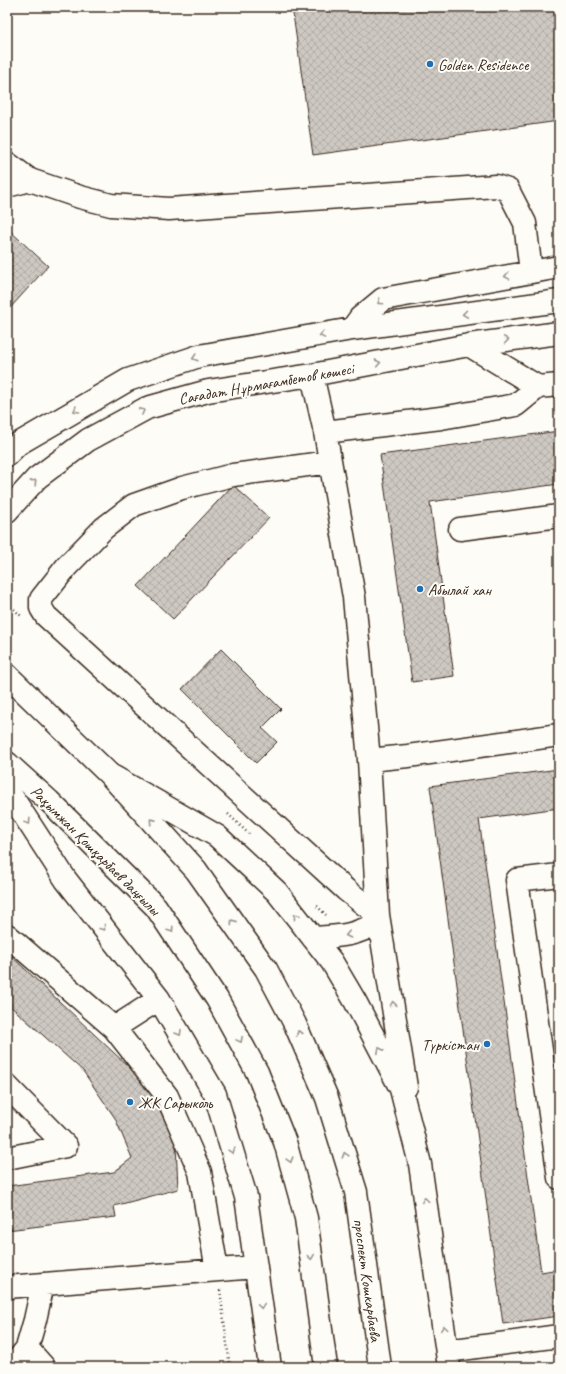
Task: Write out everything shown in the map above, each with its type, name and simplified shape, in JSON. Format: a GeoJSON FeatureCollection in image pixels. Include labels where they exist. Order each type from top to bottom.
{"type":"FeatureCollection","features":[{"type":"Feature","properties":{"kind":"street"},"geometry":{"type":"LineString","coordinates":[[7,163],[30,180],[80,197],[111,205],[169,209],[496,186],[508,190],[525,224],[531,272]]}},
{"type":"Feature","properties":{"kind":"street"},"geometry":{"type":"LineString","coordinates":[[7,186],[30,180]]}},
{"type":"Feature","properties":{"kind":"street"},"geometry":{"type":"LineString","coordinates":[[352,329],[360,318],[383,299],[559,267]]}},
{"type":"Feature","properties":{"kind":"street","name":"Сағадат Нұрмағамбетов көшесі"},"geometry":{"type":"LineString","coordinates":[[7,455],[18,444],[128,380],[199,356],[352,329],[559,301]]}},
{"type":"Feature","properties":{"kind":"street","name":"Сағадат Нұрмағамбетов көшесі"},"geometry":{"type":"LineString","coordinates":[[7,511],[37,478],[88,440],[147,408],[208,391],[312,375],[469,345],[559,333]]}},
{"type":"Feature","properties":{"kind":"street"},"geometry":{"type":"LineString","coordinates":[[469,345],[538,387]]}},
{"type":"Feature","properties":{"kind":"street"},"geometry":{"type":"LineString","coordinates":[[312,375],[325,432],[354,597],[369,760],[379,918],[417,1153]]}},
{"type":"Feature","properties":{"kind":"street"},"geometry":{"type":"LineString","coordinates":[[325,432],[441,418],[516,405],[538,387],[559,385]]}},
{"type":"Feature","properties":{"kind":"street"},"geometry":{"type":"LineString","coordinates":[[330,462],[234,475],[182,488],[134,505],[104,528],[67,566],[41,599],[41,608],[46,616],[346,890],[379,918]]}},
{"type":"Feature","properties":{"kind":"street"},"geometry":{"type":"LineString","coordinates":[[460,529],[559,516]]}},
{"type":"Feature","properties":{"kind":"street"},"geometry":{"type":"LineString","coordinates":[[7,675],[110,775],[217,836],[277,892],[332,962],[355,1001],[401,1089],[420,1164],[448,1359],[559,1336]]}},
{"type":"Feature","properties":{"kind":"street"},"geometry":{"type":"LineString","coordinates":[[369,760],[559,735]]}},
{"type":"Feature","properties":{"kind":"street","name":"Рақымжан Қошқарбаев даңғылы"},"geometry":{"type":"LineString","coordinates":[[7,763],[49,801],[156,907],[217,999],[256,1072],[285,1142],[306,1218],[326,1367]]}},
{"type":"Feature","properties":{"kind":"street","name":"проспект Кошкарбаева"},"geometry":{"type":"LineString","coordinates":[[110,775],[196,870],[266,969],[295,1024],[327,1098],[356,1192],[380,1367]]}},
{"type":"Feature","properties":{"kind":"street"},"geometry":{"type":"LineString","coordinates":[[7,789],[66,880],[159,999],[215,1094],[246,1196],[270,1367]]}},
{"type":"Feature","properties":{"kind":"street"},"geometry":{"type":"LineString","coordinates":[[559,875],[517,880],[559,1178]]}},
{"type":"Feature","properties":{"kind":"street"},"geometry":{"type":"LineString","coordinates":[[313,938],[345,936],[364,930],[379,918]]}},
{"type":"Feature","properties":{"kind":"street"},"geometry":{"type":"LineString","coordinates":[[7,935],[114,1028],[167,1096],[200,1172],[217,1270]]}},
{"type":"Feature","properties":{"kind":"street"},"geometry":{"type":"LineString","coordinates":[[114,1028],[159,999]]}},
{"type":"Feature","properties":{"kind":"street"},"geometry":{"type":"LineString","coordinates":[[7,1086],[66,1146],[7,1158]]}},
{"type":"Feature","properties":{"kind":"street"},"geometry":{"type":"LineString","coordinates":[[7,1287],[256,1267]]}},
{"type":"Feature","properties":{"kind":"street"},"geometry":{"type":"LineString","coordinates":[[12,1367],[27,1348],[43,1284]]}},
{"type":"Feature","properties":{"kind":"street"},"geometry":{"type":"LineString","coordinates":[[27,1348],[44,1367]]}},
{"type":"Feature","properties":{"kind":"path"},"geometry":{"type":"LineString","coordinates":[[217,1270],[230,1367]]}},
{"type":"Feature","properties":{"kind":"building","name":"Golden Residence"},"geometry":{"type":"Polygon","coordinates":[[[292,7],[559,7],[559,121],[313,155],[292,7]]]}},
{"type":"Feature","properties":{"kind":"building"},"geometry":{"type":"Polygon","coordinates":[[[9,230],[48,266],[11,307],[7,304],[7,233],[9,230]]]}},
{"type":"Feature","properties":{"kind":"building","name":"Абылай хан"},"geometry":{"type":"Polygon","coordinates":[[[559,431],[559,484],[430,502],[454,676],[412,682],[380,455],[559,431]]]}},
{"type":"Feature","properties":{"kind":"building"},"geometry":{"type":"Polygon","coordinates":[[[233,485],[269,518],[173,619],[138,586],[233,485]]]}},
{"type":"Feature","properties":{"kind":"building"},"geometry":{"type":"Polygon","coordinates":[[[221,649],[281,709],[262,728],[277,742],[256,763],[182,689],[221,649]]]}},
{"type":"Feature","properties":{"kind":"building","name":"Түркістан"},"geometry":{"type":"Polygon","coordinates":[[[559,769],[559,808],[479,819],[541,1272],[559,1269],[559,1316],[503,1324],[430,786],[559,769]]]}},
{"type":"Feature","properties":{"kind":"building","name":"ЖК Сарыколь"},"geometry":{"type":"Polygon","coordinates":[[[7,952],[148,1085],[176,1144],[178,1189],[114,1206],[116,1217],[7,1230],[7,1186],[114,1172],[132,1158],[115,1118],[83,1071],[7,1003],[7,952]]]}},
{"type":"Feature","properties":{"kind":"place","name":"Golden Residence"},"geometry":{"type":"Point","coordinates":[430,64]}},
{"type":"Feature","properties":{"kind":"place","name":"Абылай хан"},"geometry":{"type":"Point","coordinates":[420,589]}},
{"type":"Feature","properties":{"kind":"place","name":"Түркістан"},"geometry":{"type":"Point","coordinates":[487,1044]}},
{"type":"Feature","properties":{"kind":"place","name":"ЖК Сарыколь"},"geometry":{"type":"Point","coordinates":[130,1102]}}]}
